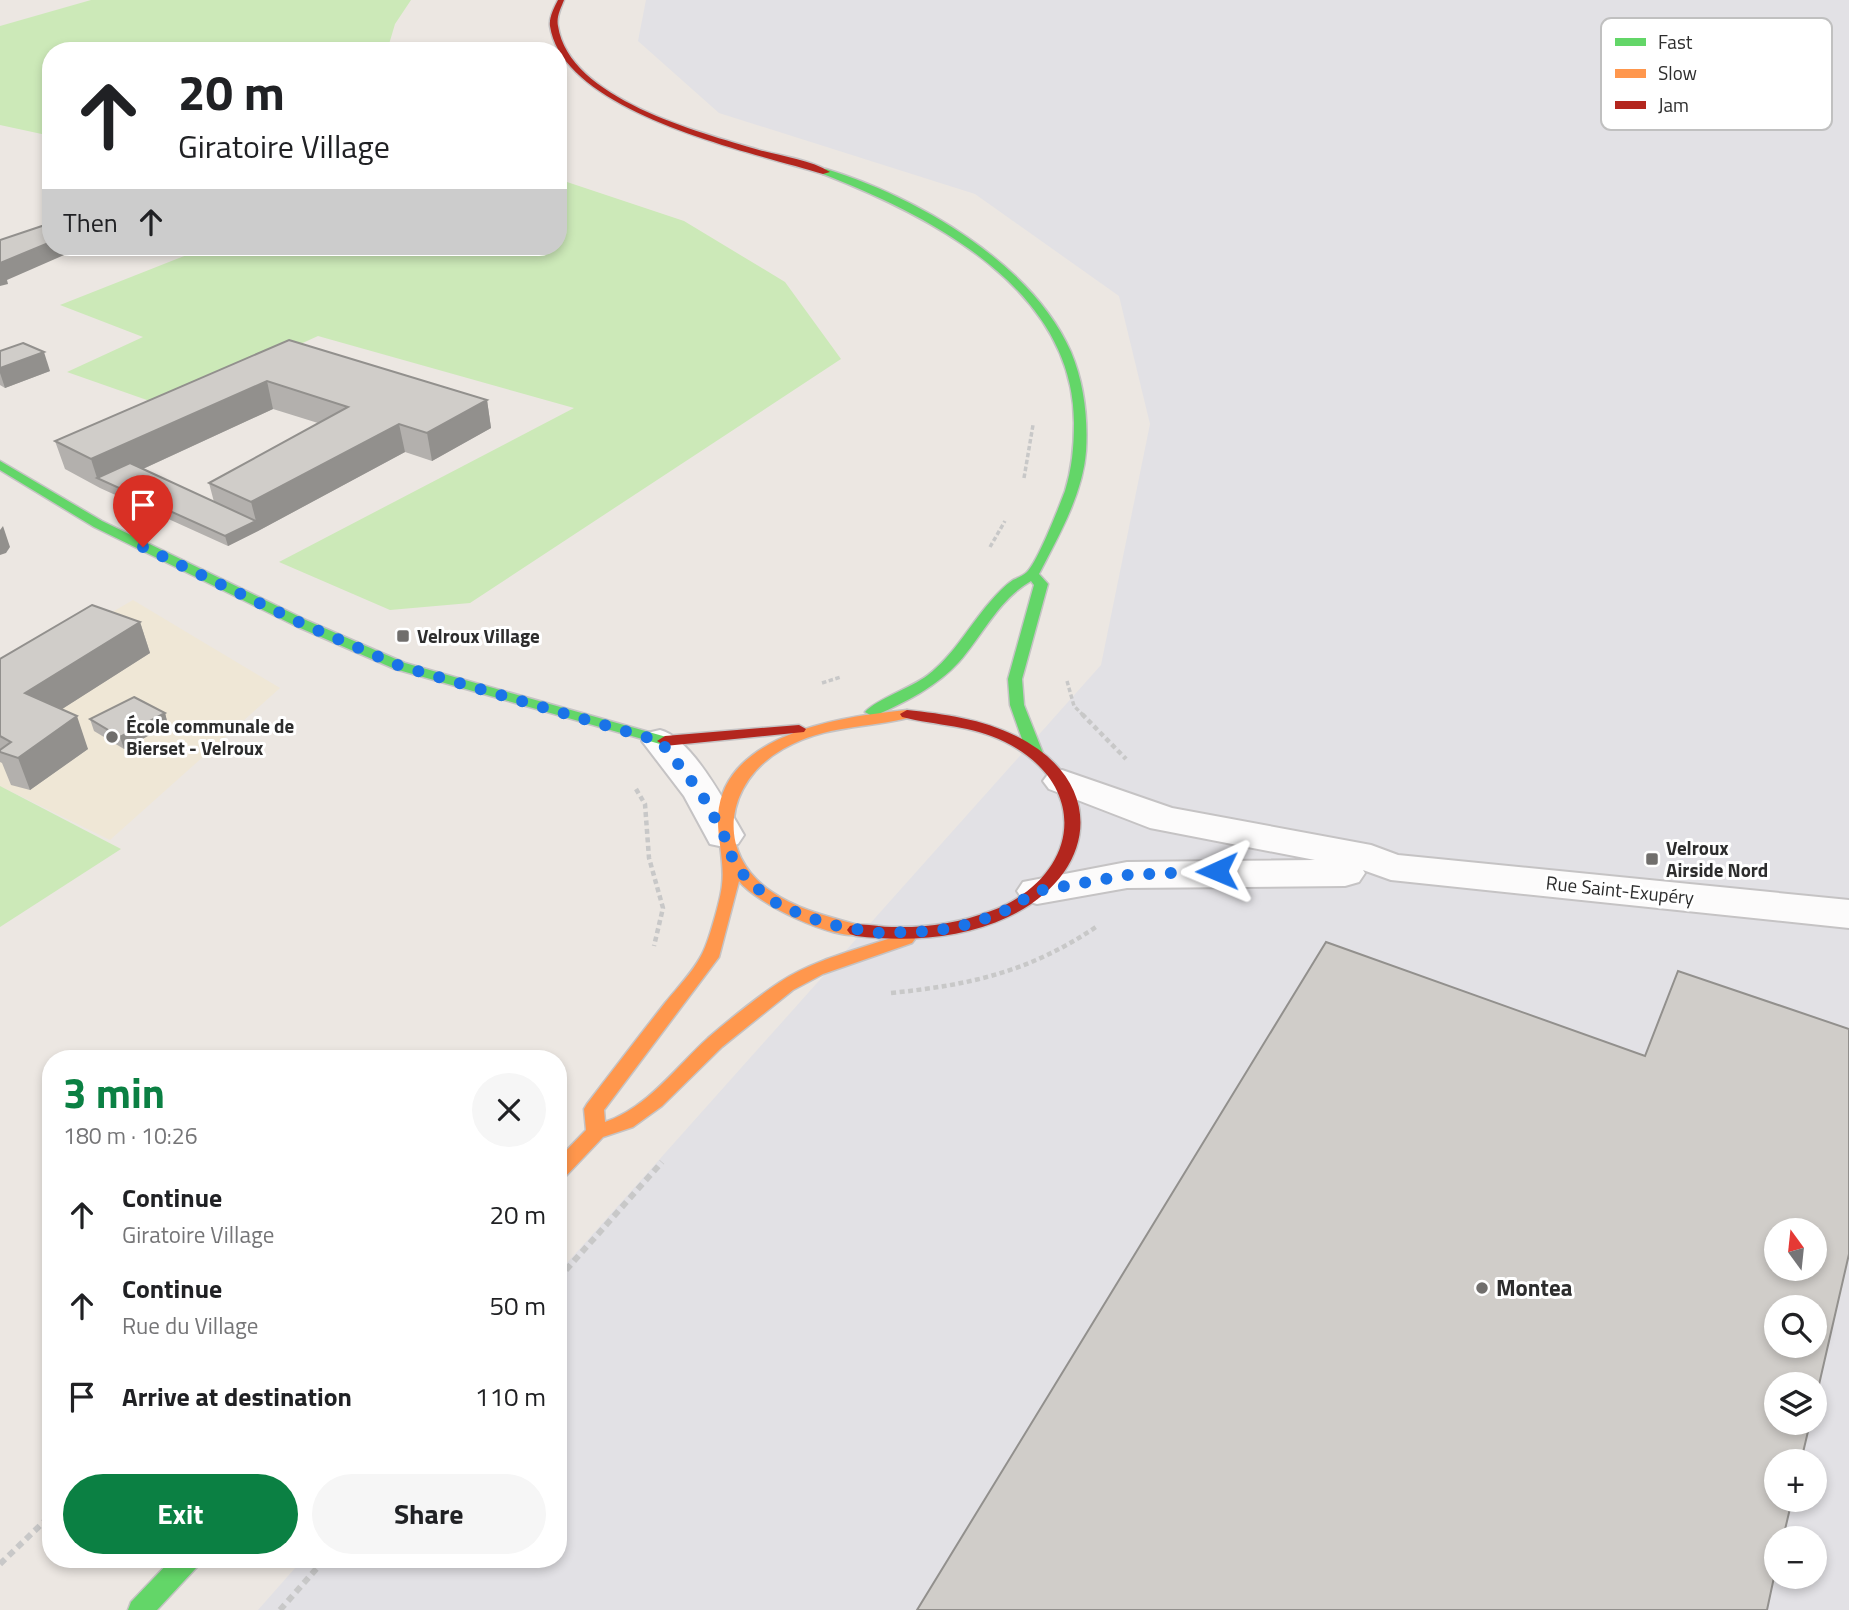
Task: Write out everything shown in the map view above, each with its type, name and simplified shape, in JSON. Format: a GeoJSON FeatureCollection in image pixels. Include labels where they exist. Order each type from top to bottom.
{"type":"FeatureCollection","features":[{"type":"Feature","properties":{"kind":"street"},"geometry":{"type":"LineString","coordinates":[[558,42],[553,24],[561,0]]}},
{"type":"Feature","properties":{"kind":"street"},"geometry":{"type":"LineString","coordinates":[[567,57],[579,72],[610,95],[677,126],[827,172],[907,205],[986,254],[1026,291],[1057,334],[1068,358],[1076,383],[1081,447],[1074,481],[1060,520],[1032,575]]}},
{"type":"Feature","properties":{"kind":"street"},"geometry":{"type":"LineString","coordinates":[[0,465],[97,524],[303,624],[400,666],[660,741],[818,728],[861,718],[906,715],[951,719],[997,732],[1035,753],[1062,781],[1075,813],[1071,847],[1058,870],[1037,891],[1009,909],[974,923],[883,946],[817,970],[787,986],[716,1042],[655,1101],[626,1122],[596,1132],[567,1163]]}},
{"type":"Feature","properties":{"kind":"street"},"geometry":{"type":"LineString","coordinates":[[861,718],[931,680],[961,652],[1009,587],[1021,577],[1032,575]]}},
{"type":"Feature","properties":{"kind":"street"},"geometry":{"type":"LineString","coordinates":[[1032,575],[1041,584],[1015,679],[1017,705],[1035,753]]}},
{"type":"Feature","properties":{"kind":"street"},"geometry":{"type":"LineString","coordinates":[[596,1132],[594,1110],[710,957],[731,884],[726,842],[727,802],[746,772],[777,747],[818,728]]}},
{"type":"Feature","properties":{"kind":"street"},"geometry":{"type":"LineString","coordinates":[[660,741],[701,793],[747,880],[780,906],[827,924],[880,933],[935,931]]}},
{"type":"Feature","properties":{"kind":"street","name":"Rue Saint-Exupéry"},"geometry":{"type":"LineString","coordinates":[[1062,781],[1164,819],[1371,858],[1391,867],[1849,914]]}},
{"type":"Feature","properties":{"kind":"street","name":"Rue Saint-Exupéry"},"geometry":{"type":"LineString","coordinates":[[1037,891],[1127,875],[1228,871],[1372,874],[1391,867]]}},
{"type":"Feature","properties":{"kind":"street"},"geometry":{"type":"LineString","coordinates":[[140,1610],[180,1568]]}},
{"type":"Feature","properties":{"kind":"path"},"geometry":{"type":"LineString","coordinates":[[1024,480],[1031,451],[1033,420]]}},
{"type":"Feature","properties":{"kind":"path"},"geometry":{"type":"LineString","coordinates":[[985,556],[1006,519]]}},
{"type":"Feature","properties":{"kind":"path"},"geometry":{"type":"LineString","coordinates":[[1067,672],[1074,706],[1133,765]]}},
{"type":"Feature","properties":{"kind":"path"},"geometry":{"type":"LineString","coordinates":[[816,684],[848,675]]}},
{"type":"Feature","properties":{"kind":"path"},"geometry":{"type":"LineString","coordinates":[[634,786],[645,804],[649,858],[663,908],[651,954]]}},
{"type":"Feature","properties":{"kind":"path"},"geometry":{"type":"LineString","coordinates":[[886,994],[953,988],[1030,967],[1058,954],[1100,924]]}},
{"type":"Feature","properties":{"kind":"path"},"geometry":{"type":"LineString","coordinates":[[567,1269],[669,1155]]}},
{"type":"Feature","properties":{"kind":"path"},"geometry":{"type":"LineString","coordinates":[[0,1564],[42,1524]]}},
{"type":"Feature","properties":{"kind":"path"},"geometry":{"type":"LineString","coordinates":[[280,1610],[318,1568]]}},
{"type":"Feature","properties":{"kind":"shaded area"},"geometry":{"type":"Polygon","coordinates":[[[646,0],[1849,0],[1849,1610],[258,1610],[295,1568],[567,1568],[567,1263],[1101,665],[1150,424],[1119,296],[975,194],[719,113],[638,41],[646,0]]]}},
{"type":"Feature","properties":{"kind":"shaded area","name":"École communale de Bierset - Velroux"},"geometry":{"type":"Polygon","coordinates":[[[133,600],[280,688],[110,840],[0,786],[0,677],[133,600]]]}},
{"type":"Feature","properties":{"kind":"green space"},"geometry":{"type":"Polygon","coordinates":[[[91,0],[411,0],[395,24],[390,42],[42,42],[42,134],[0,125],[0,26],[91,0]]]}},
{"type":"Feature","properties":{"kind":"green space"},"geometry":{"type":"Polygon","coordinates":[[[567,182],[684,221],[785,282],[841,359],[470,603],[390,610],[279,562],[574,408],[318,336],[164,406],[67,372],[143,337],[60,305],[184,256],[567,256],[567,182]]]}},
{"type":"Feature","properties":{"kind":"green space"},"geometry":{"type":"Polygon","coordinates":[[[0,786],[121,849],[0,927],[0,786]]]}},
{"type":"Feature","properties":{"kind":"building"},"geometry":{"type":"Polygon","coordinates":[[[42,226],[42,246],[0,263],[0,240],[42,226]]]}},
{"type":"Feature","properties":{"kind":"building"},"geometry":{"type":"Polygon","coordinates":[[[289,340],[487,400],[427,433],[399,424],[251,502],[209,483],[348,407],[267,381],[91,459],[55,441],[289,340]]]}},
{"type":"Feature","properties":{"kind":"building"},"geometry":{"type":"Polygon","coordinates":[[[23,343],[44,352],[0,368],[0,351],[23,343]]]}},
{"type":"Feature","properties":{"kind":"building"},"geometry":{"type":"Polygon","coordinates":[[[130,463],[256,521],[225,536],[97,478],[130,463]]]}},
{"type":"Feature","properties":{"kind":"building"},"geometry":{"type":"Polygon","coordinates":[[[92,605],[140,622],[25,693],[77,716],[18,758],[0,752],[11,742],[0,736],[0,659],[92,605]]]}},
{"type":"Feature","properties":{"kind":"building"},"geometry":{"type":"Polygon","coordinates":[[[134,697],[165,713],[120,737],[90,719],[134,697]]]}},
{"type":"Feature","properties":{"kind":"building","name":"Montea"},"geometry":{"type":"Polygon","coordinates":[[[1326,942],[1645,1056],[1678,971],[1849,1029],[1849,1254],[1827,1350],[1827,1295],[1764,1295],[1764,1358],[1825,1358],[1822,1372],[1764,1372],[1764,1435],[1807,1435],[1804,1449],[1764,1449],[1764,1512],[1789,1512],[1786,1526],[1764,1526],[1764,1589],[1772,1589],[1767,1610],[917,1610],[1326,942]]]}},
{"type":"Feature","properties":{"kind":"traffic: fast"},"geometry":{"type":"LineString","coordinates":[[826,172],[918,212],[963,240],[1005,272],[1040,309],[1065,352],[1080,399],[1080,452],[1067,500],[1032,575]]}},
{"type":"Feature","properties":{"kind":"traffic: fast"},"geometry":{"type":"LineString","coordinates":[[0,465],[98,524],[303,624],[400,666],[665,741]]}},
{"type":"Feature","properties":{"kind":"traffic: fast"},"geometry":{"type":"LineString","coordinates":[[1032,575],[1041,584],[1015,679],[1017,705],[1035,753]]}},
{"type":"Feature","properties":{"kind":"traffic: fast"},"geometry":{"type":"LineString","coordinates":[[872,712],[909,694],[935,677],[954,658],[1005,593],[1032,575]]}},
{"type":"Feature","properties":{"kind":"traffic: fast"},"geometry":{"type":"LineString","coordinates":[[140,1610],[180,1568]]}},
{"type":"Feature","properties":{"kind":"traffic: slow"},"geometry":{"type":"LineString","coordinates":[[856,930],[833,925],[786,908],[765,896],[748,881],[734,863],[727,841],[727,807],[742,776],[753,764],[793,738],[830,726],[907,714]]}},
{"type":"Feature","properties":{"kind":"traffic: slow"},"geometry":{"type":"LineString","coordinates":[[596,1132],[594,1109],[710,957],[731,884],[727,849]]}},
{"type":"Feature","properties":{"kind":"traffic: slow"},"geometry":{"type":"LineString","coordinates":[[567,1163],[596,1132],[626,1122],[655,1101],[716,1042],[787,986],[817,970],[906,939]]}},
{"type":"Feature","properties":{"kind":"traffic: jam"},"geometry":{"type":"LineString","coordinates":[[559,42],[554,26],[561,0]]}},
{"type":"Feature","properties":{"kind":"traffic: jam"},"geometry":{"type":"LineString","coordinates":[[567,59],[589,81],[625,103],[667,122],[826,172]]}},
{"type":"Feature","properties":{"kind":"traffic: jam"},"geometry":{"type":"LineString","coordinates":[[856,930],[883,933],[943,930],[973,924],[1001,913],[1027,899],[1048,881],[1065,858],[1071,842],[1074,825],[1070,800],[1053,773],[1030,751],[1011,739],[978,726],[907,714]]}},
{"type":"Feature","properties":{"kind":"traffic: jam"},"geometry":{"type":"LineString","coordinates":[[665,741],[799,729]]}},
{"type":"Feature","properties":{"kind":"place","name":"Velroux Village"},"geometry":{"type":"Point","coordinates":[403,636]}},
{"type":"Feature","properties":{"kind":"place","name":"École communale de Bierset - Velroux"},"geometry":{"type":"Point","coordinates":[112,737]}},
{"type":"Feature","properties":{"kind":"place","name":"Velroux Airside Nord"},"geometry":{"type":"Point","coordinates":[1652,859]}},
{"type":"Feature","properties":{"kind":"place","name":"Montea"},"geometry":{"type":"Point","coordinates":[1482,1288]}},
{"type":"Feature","properties":{"kind":"route"},"geometry":{"type":"LineString","coordinates":[[143,547],[303,624],[400,666],[660,741],[663,750],[701,793],[724,835],[727,849],[747,880],[780,906],[827,924],[880,933],[935,931],[974,923],[1009,909],[1037,891],[1127,875],[1217,871]]}}]}
